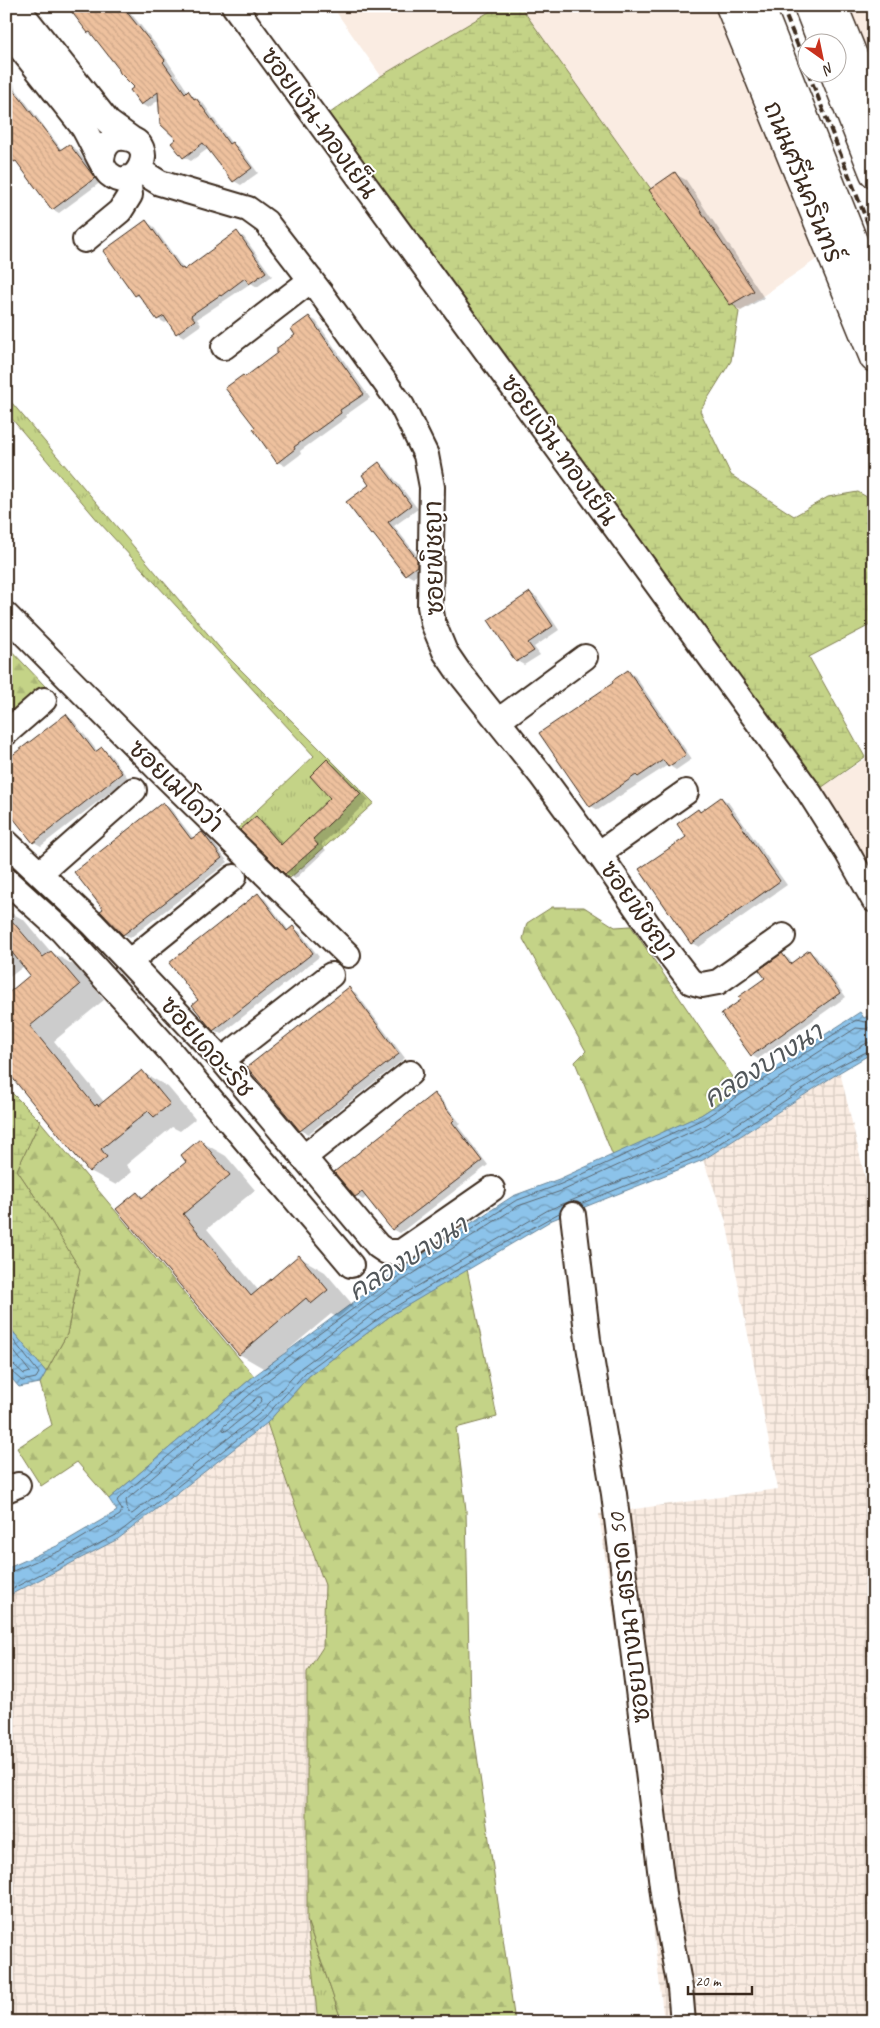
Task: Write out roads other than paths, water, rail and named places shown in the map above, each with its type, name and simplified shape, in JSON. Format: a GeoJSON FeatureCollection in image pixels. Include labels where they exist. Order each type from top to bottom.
{"type":"FeatureCollection","features":[{"type":"Feature","properties":{"kind":"main road","name":"ถนนศรีนครินทร์"},"geometry":{"type":"LineString","coordinates":[[730,6],[874,358]]}},
{"type":"Feature","properties":{"kind":"main road"},"geometry":{"type":"LineString","coordinates":[[744,6],[742,25],[744,40]]}},
{"type":"Feature","properties":{"kind":"main road","name":"ถนนศรีนครินทร์"},"geometry":{"type":"LineString","coordinates":[[760,6],[874,294]]}},
{"type":"Feature","properties":{"kind":"main road"},"geometry":{"type":"LineString","coordinates":[[808,6],[818,32]]}},
{"type":"Feature","properties":{"kind":"main road"},"geometry":{"type":"LineString","coordinates":[[833,6],[874,107]]}},
{"type":"Feature","properties":{"kind":"main road"},"geometry":{"type":"LineString","coordinates":[[838,82],[874,173]]}},
{"type":"Feature","properties":{"kind":"street"},"geometry":{"type":"LineString","coordinates":[[16,6],[108,122],[133,140],[142,150],[142,164],[134,174],[130,194],[120,211],[85,240]]}},
{"type":"Feature","properties":{"kind":"street","name":"ซอยเงิน-ทองเย็น"},"geometry":{"type":"LineString","coordinates":[[234,6],[787,760],[843,845],[874,900]]}},
{"type":"Feature","properties":{"kind":"street","name":"ซอยพิชญา"},"geometry":{"type":"LineString","coordinates":[[6,30],[83,127],[108,174],[121,179],[134,174],[248,209],[266,222],[311,280],[402,406],[426,455],[432,487],[430,606],[433,623],[446,652],[458,671],[541,775],[690,982],[702,985],[718,982],[783,936]]}},
{"type":"Feature","properties":{"kind":"street"},"geometry":{"type":"LineString","coordinates":[[102,162],[102,155],[108,143],[120,138],[133,140]]}},
{"type":"Feature","properties":{"kind":"street"},"geometry":{"type":"LineString","coordinates":[[224,347],[311,280]]}},
{"type":"Feature","properties":{"kind":"street","name":"ซอยเมโดว่า"},"geometry":{"type":"LineString","coordinates":[[6,615],[158,769],[348,955]]}},
{"type":"Feature","properties":{"kind":"street"},"geometry":{"type":"LineString","coordinates":[[498,721],[585,657]]}},
{"type":"Feature","properties":{"kind":"street"},"geometry":{"type":"LineString","coordinates":[[6,733],[44,700]]}},
{"type":"Feature","properties":{"kind":"street"},"geometry":{"type":"LineString","coordinates":[[40,873],[134,790]]}},
{"type":"Feature","properties":{"kind":"street"},"geometry":{"type":"LineString","coordinates":[[598,854],[686,792]]}},
{"type":"Feature","properties":{"kind":"street","name":"ซอยเดอะริช"},"geometry":{"type":"LineString","coordinates":[[6,842],[130,961],[222,1060],[378,1246],[387,1252],[401,1252],[492,1189]]}},
{"type":"Feature","properties":{"kind":"street"},"geometry":{"type":"LineString","coordinates":[[130,961],[234,877]]}},
{"type":"Feature","properties":{"kind":"street"},"geometry":{"type":"LineString","coordinates":[[6,880],[62,931],[170,1050],[351,1265]]}},
{"type":"Feature","properties":{"kind":"street"},"geometry":{"type":"LineString","coordinates":[[222,1060],[331,975]]}},
{"type":"Feature","properties":{"kind":"street"},"geometry":{"type":"LineString","coordinates":[[303,1158],[410,1073]]}},
{"type":"Feature","properties":{"kind":"street","name":"ซอยบางนา-ตราด 50"},"geometry":{"type":"LineString","coordinates":[[574,1215],[588,1340],[614,1494],[664,1902],[680,1988],[683,2022]]}},
{"type":"Feature","properties":{"kind":"water"},"geometry":{"type":"Polygon","coordinates":[[[860,1012],[864,1018],[874,1013],[874,1052],[703,1160],[552,1220],[393,1314],[309,1376],[267,1423],[118,1539],[6,1597],[6,1569],[59,1545],[117,1511],[109,1499],[254,1376],[382,1281],[513,1196],[559,1179],[701,1115],[860,1012]]]}},
{"type":"Feature","properties":{"kind":"water"},"geometry":{"type":"Polygon","coordinates":[[[6,1323],[46,1372],[40,1383],[19,1387],[6,1372],[6,1323]]]}},
{"type":"Feature","properties":{"kind":"railway"},"geometry":{"type":"LineString","coordinates":[[782,6],[798,46]]}},
{"type":"Feature","properties":{"kind":"railway"},"geometry":{"type":"LineString","coordinates":[[812,82],[874,239]]}},
{"type":"Feature","properties":{"kind":"water label","name":"คลองบางนา"},"geometry":{"type":"Point","coordinates":[763,1065]}},
{"type":"Feature","properties":{"kind":"water label","name":"คลองบางนา"},"geometry":{"type":"Point","coordinates":[408,1258]}}]}
